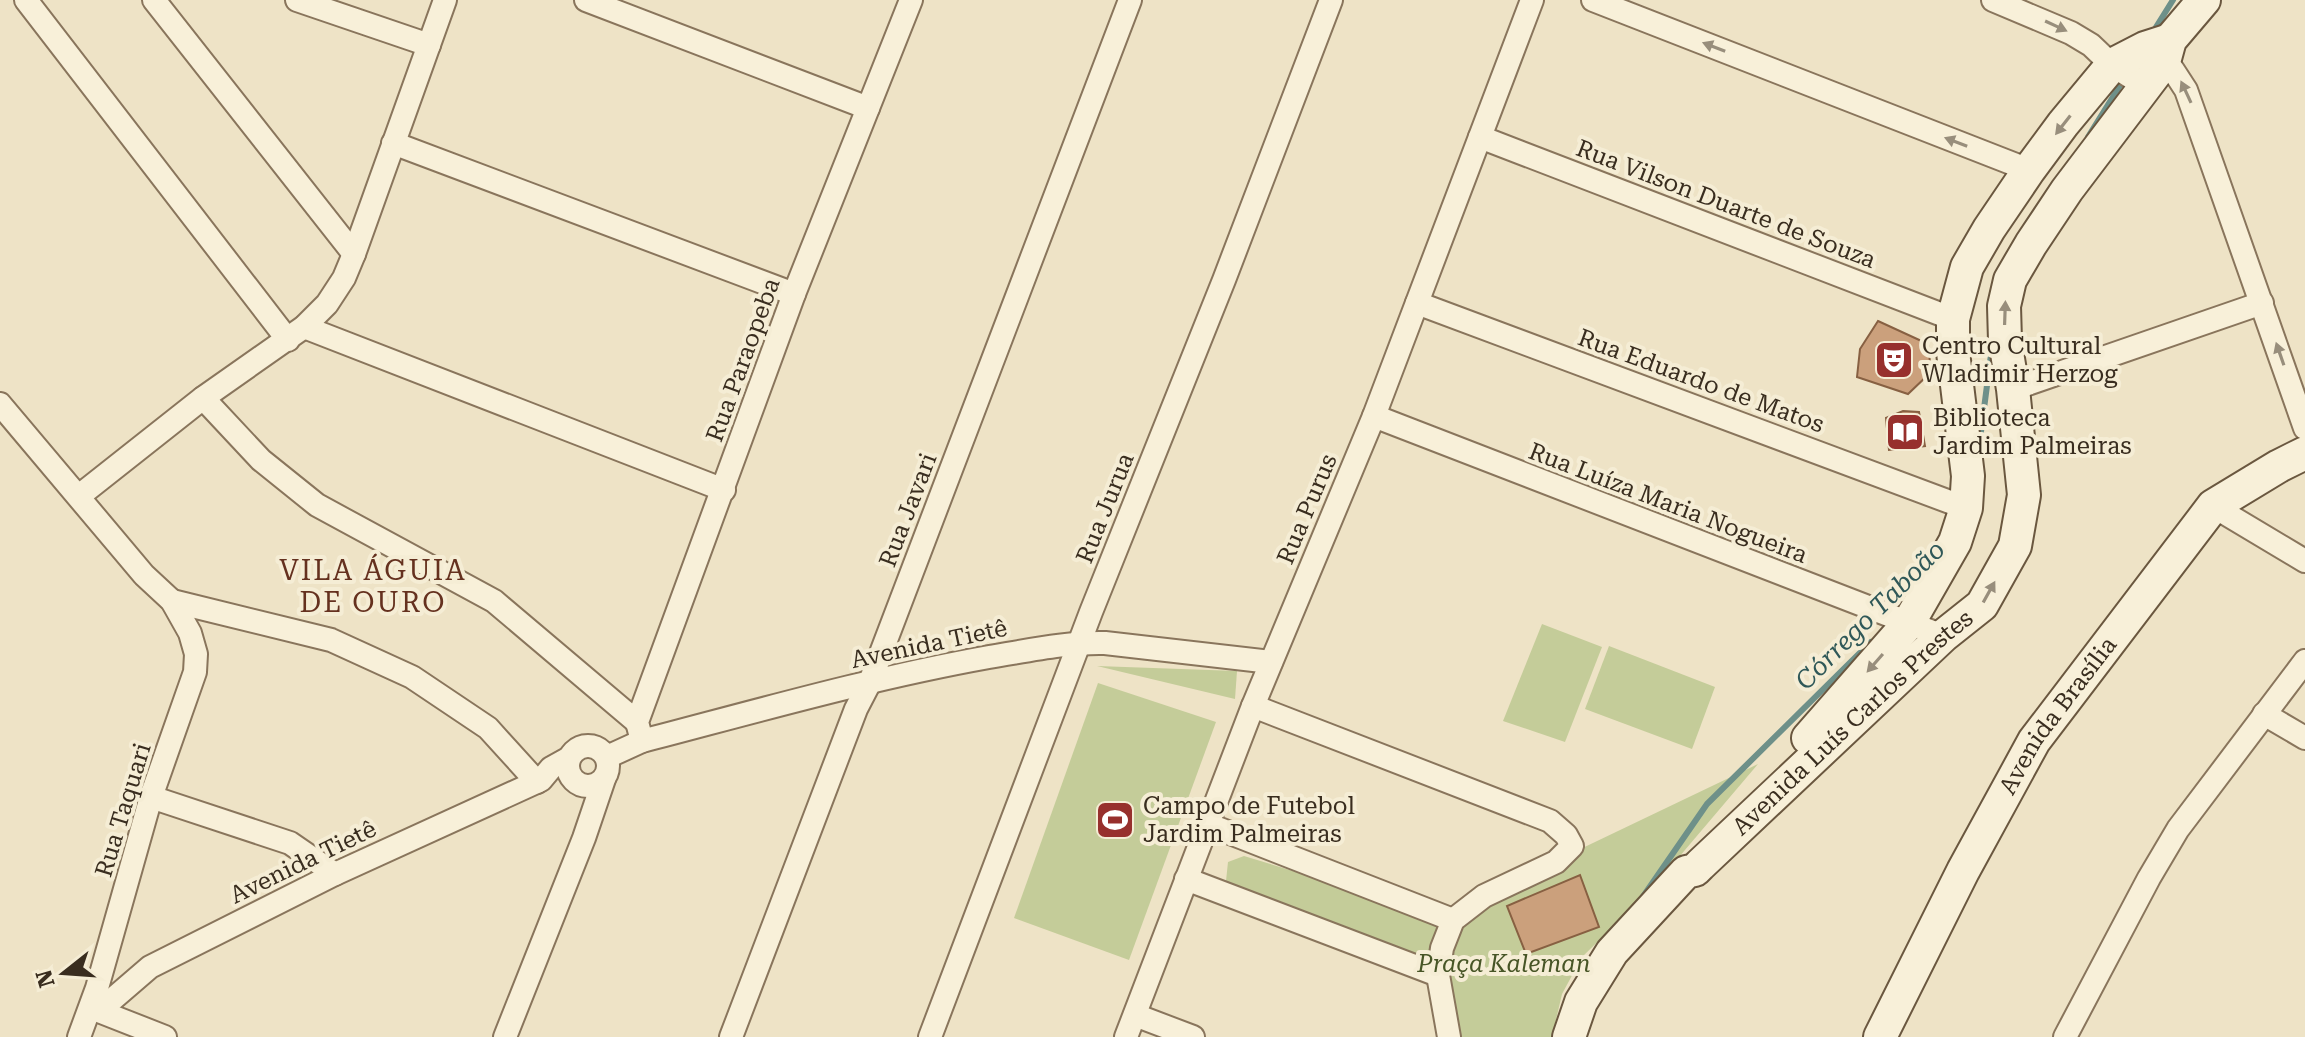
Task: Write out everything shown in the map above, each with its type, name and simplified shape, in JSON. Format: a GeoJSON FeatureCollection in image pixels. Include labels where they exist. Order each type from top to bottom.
{"type":"FeatureCollection","features":[{"type":"Feature","properties":{"kind":"street"},"geometry":{"type":"LineString","coordinates":[[26,0],[296,333],[724,490]]}},
{"type":"Feature","properties":{"kind":"street"},"geometry":{"type":"LineString","coordinates":[[154,0],[170,11],[354,254]]}},
{"type":"Feature","properties":{"kind":"street"},"geometry":{"type":"LineString","coordinates":[[297,0],[429,45]]}},
{"type":"Feature","properties":{"kind":"street"},"geometry":{"type":"LineString","coordinates":[[79,496],[203,398],[296,333],[327,304],[344,278],[354,254],[445,0]]}},
{"type":"Feature","properties":{"kind":"street"},"geometry":{"type":"LineString","coordinates":[[586,0],[868,108]]}},
{"type":"Feature","properties":{"kind":"street","name":"Rua Paraopeba"},"geometry":{"type":"LineString","coordinates":[[639,732],[794,294],[911,0]]}},
{"type":"Feature","properties":{"kind":"street","name":"Rua Javari"},"geometry":{"type":"LineString","coordinates":[[731,1037],[1130,0]]}},
{"type":"Feature","properties":{"kind":"street","name":"Rua Jurua"},"geometry":{"type":"LineString","coordinates":[[930,1037],[1080,642],[1331,0]]}},
{"type":"Feature","properties":{"kind":"street","name":"Rua Purus"},"geometry":{"type":"LineString","coordinates":[[1126,1037],[1253,706],[1374,416],[1532,0]]}},
{"type":"Feature","properties":{"kind":"street"},"geometry":{"type":"LineString","coordinates":[[1593,0],[2029,170]]}},
{"type":"Feature","properties":{"kind":"street"},"geometry":{"type":"LineString","coordinates":[[1993,0],[2071,33],[2091,45],[2112,65]]}},
{"type":"Feature","properties":{"kind":"street","name":"Avenida Luís Carlos Prestes"},"geometry":{"type":"LineString","coordinates":[[1569,1037],[1581,1002],[1612,952],[1686,872],[1700,865],[1943,636],[1982,605],[2015,546],[2024,495],[2005,330],[2004,306],[2010,280],[2156,59],[2204,0]]}},
{"type":"Feature","properties":{"kind":"street"},"geometry":{"type":"LineString","coordinates":[[2156,59],[2179,78],[2186,90],[2305,428]]}},
{"type":"Feature","properties":{"kind":"street","name":"Avenida Luís Carlos Prestes"},"geometry":{"type":"LineString","coordinates":[[1686,872],[1688,860],[1783,764],[1908,624],[1955,542],[1966,508],[1968,476],[1953,352],[1953,319],[1967,267],[2029,170],[2112,65],[2156,59]]}},
{"type":"Feature","properties":{"kind":"street","name":"Rua Vilson Duarte de Souza"},"geometry":{"type":"LineString","coordinates":[[1480,137],[1953,319]]}},
{"type":"Feature","properties":{"kind":"street"},"geometry":{"type":"LineString","coordinates":[[393,143],[794,294]]}},
{"type":"Feature","properties":{"kind":"street","name":"Rua Eduardo de Matos"},"geometry":{"type":"LineString","coordinates":[[1417,303],[1966,508]]}},
{"type":"Feature","properties":{"kind":"street"},"geometry":{"type":"LineString","coordinates":[[2013,389],[2262,303]]}},
{"type":"Feature","properties":{"kind":"street"},"geometry":{"type":"LineString","coordinates":[[203,398],[261,460],[317,505],[494,601],[639,732]]}},
{"type":"Feature","properties":{"kind":"street"},"geometry":{"type":"LineString","coordinates":[[0,404],[144,575],[172,601],[331,640],[412,677],[488,728],[539,781]]}},
{"type":"Feature","properties":{"kind":"street","name":"Rua Luíza Maria Nogueira"},"geometry":{"type":"LineString","coordinates":[[1374,416],[1943,636]]}},
{"type":"Feature","properties":{"kind":"street","name":"Avenida Brasília"},"geometry":{"type":"LineString","coordinates":[[1880,1037],[1963,871],[2034,741],[2213,506],[2305,453]]}},
{"type":"Feature","properties":{"kind":"street"},"geometry":{"type":"LineString","coordinates":[[2213,506],[2305,561]]}},
{"type":"Feature","properties":{"kind":"street","name":"Rua Taquari"},"geometry":{"type":"LineString","coordinates":[[79,1037],[95,1009],[151,797],[195,672],[196,654],[190,633],[172,601]]}},
{"type":"Feature","properties":{"kind":"street","name":"Avenida Tietê"},"geometry":{"type":"LineString","coordinates":[[605,768],[639,732],[950,664],[1080,642],[1271,662]]}},
{"type":"Feature","properties":{"kind":"street"},"geometry":{"type":"LineString","coordinates":[[2065,1037],[2178,829],[2305,661]]}},
{"type":"Feature","properties":{"kind":"street"},"geometry":{"type":"LineString","coordinates":[[1253,706],[1550,821],[1566,835],[1572,846],[1556,862],[1484,896],[1453,920],[1442,948],[1438,975],[1449,1037]]}},
{"type":"Feature","properties":{"kind":"street"},"geometry":{"type":"LineString","coordinates":[[2264,714],[2305,738]]}},
{"type":"Feature","properties":{"kind":"street"},"geometry":{"type":"LineString","coordinates":[[505,1037],[589,825],[605,768],[597,747],[584,746],[569,758],[568,771],[575,781],[589,825]]}},
{"type":"Feature","properties":{"kind":"street","name":"Avenida Tietê"},"geometry":{"type":"LineString","coordinates":[[95,1009],[150,967],[335,874],[539,781],[551,768],[569,758]]}},
{"type":"Feature","properties":{"kind":"street"},"geometry":{"type":"LineString","coordinates":[[575,781],[587,786],[599,783],[605,768]]}},
{"type":"Feature","properties":{"kind":"street","name":"Avenida Tietê"},"geometry":{"type":"LineString","coordinates":[[539,781],[557,784],[575,781]]}},
{"type":"Feature","properties":{"kind":"street"},"geometry":{"type":"LineString","coordinates":[[151,797],[290,843],[335,874]]}},
{"type":"Feature","properties":{"kind":"street"},"geometry":{"type":"LineString","coordinates":[[1207,824],[1453,920]]}},
{"type":"Feature","properties":{"kind":"street"},"geometry":{"type":"LineString","coordinates":[[1186,879],[1438,975]]}},
{"type":"Feature","properties":{"kind":"street"},"geometry":{"type":"LineString","coordinates":[[95,1009],[165,1037]]}},
{"type":"Feature","properties":{"kind":"street"},"geometry":{"type":"LineString","coordinates":[[1135,1015],[1193,1037]]}},
{"type":"Feature","properties":{"kind":"green space"},"geometry":{"type":"Polygon","coordinates":[[[1542,624],[1602,647],[1565,742],[1503,721],[1542,624]]]}},
{"type":"Feature","properties":{"kind":"green space"},"geometry":{"type":"Polygon","coordinates":[[[1609,646],[1715,687],[1692,749],[1585,709],[1609,646]]]}},
{"type":"Feature","properties":{"kind":"green space"},"geometry":{"type":"Polygon","coordinates":[[[1097,666],[1237,671],[1235,699],[1097,666]]]}},
{"type":"Feature","properties":{"kind":"green space","name":"Campo de Futebol Jardim Palmeiras"},"geometry":{"type":"Polygon","coordinates":[[[1098,683],[1216,722],[1129,960],[1014,918],[1098,683]]]}},
{"type":"Feature","properties":{"kind":"green space","name":"Praça Kaleman"},"geometry":{"type":"Polygon","coordinates":[[[1758,764],[1651,890],[1582,957],[1562,994],[1552,1037],[1457,1037],[1438,975],[1226,881],[1228,862],[1244,856],[1453,920],[1501,887],[1758,764]]]}},
{"type":"Feature","properties":{"kind":"building","name":"Centro Cultural Wladimir Herzog"},"geometry":{"type":"Polygon","coordinates":[[[1878,321],[1928,344],[1931,372],[1908,394],[1857,377],[1860,349],[1878,321]]]}},
{"type":"Feature","properties":{"kind":"building","name":"Biblioteca Jardim Palmeiras"},"geometry":{"type":"Polygon","coordinates":[[[1903,411],[1919,412],[1925,446],[1889,450],[1886,418],[1903,411]]]}},
{"type":"Feature","properties":{"kind":"building"},"geometry":{"type":"Polygon","coordinates":[[[1580,875],[1599,927],[1526,954],[1507,906],[1580,875]]]}},
{"type":"Feature","properties":{"kind":"waterway","name":"Córrego Taboão"},"geometry":{"type":"LineString","coordinates":[[2153,32],[2173,0]]}},
{"type":"Feature","properties":{"kind":"waterway","name":"Córrego Taboão"},"geometry":{"type":"LineString","coordinates":[[2088,137],[2124,79]]}},
{"type":"Feature","properties":{"kind":"waterway","name":"Córrego Taboão"},"geometry":{"type":"LineString","coordinates":[[1979,447],[1992,347]]}},
{"type":"Feature","properties":{"kind":"waterway","name":"Córrego Taboão"},"geometry":{"type":"LineString","coordinates":[[1642,898],[1707,804],[1871,642]]}},
{"type":"Feature","properties":{"kind":"place","name":"Centro Cultural Wladimir Herzog"},"geometry":{"type":"Point","coordinates":[1894,360]}},
{"type":"Feature","properties":{"kind":"place","name":"Biblioteca Jardim Palmeiras"},"geometry":{"type":"Point","coordinates":[1905,432]}},
{"type":"Feature","properties":{"kind":"place","name":"Campo de Futebol Jardim Palmeiras"},"geometry":{"type":"Point","coordinates":[1115,820]}},
{"type":"Feature","properties":{"kind":"district","name":"VILA ÁGUIA DE OURO"},"geometry":{"type":"Point","coordinates":[373,586]}}]}
